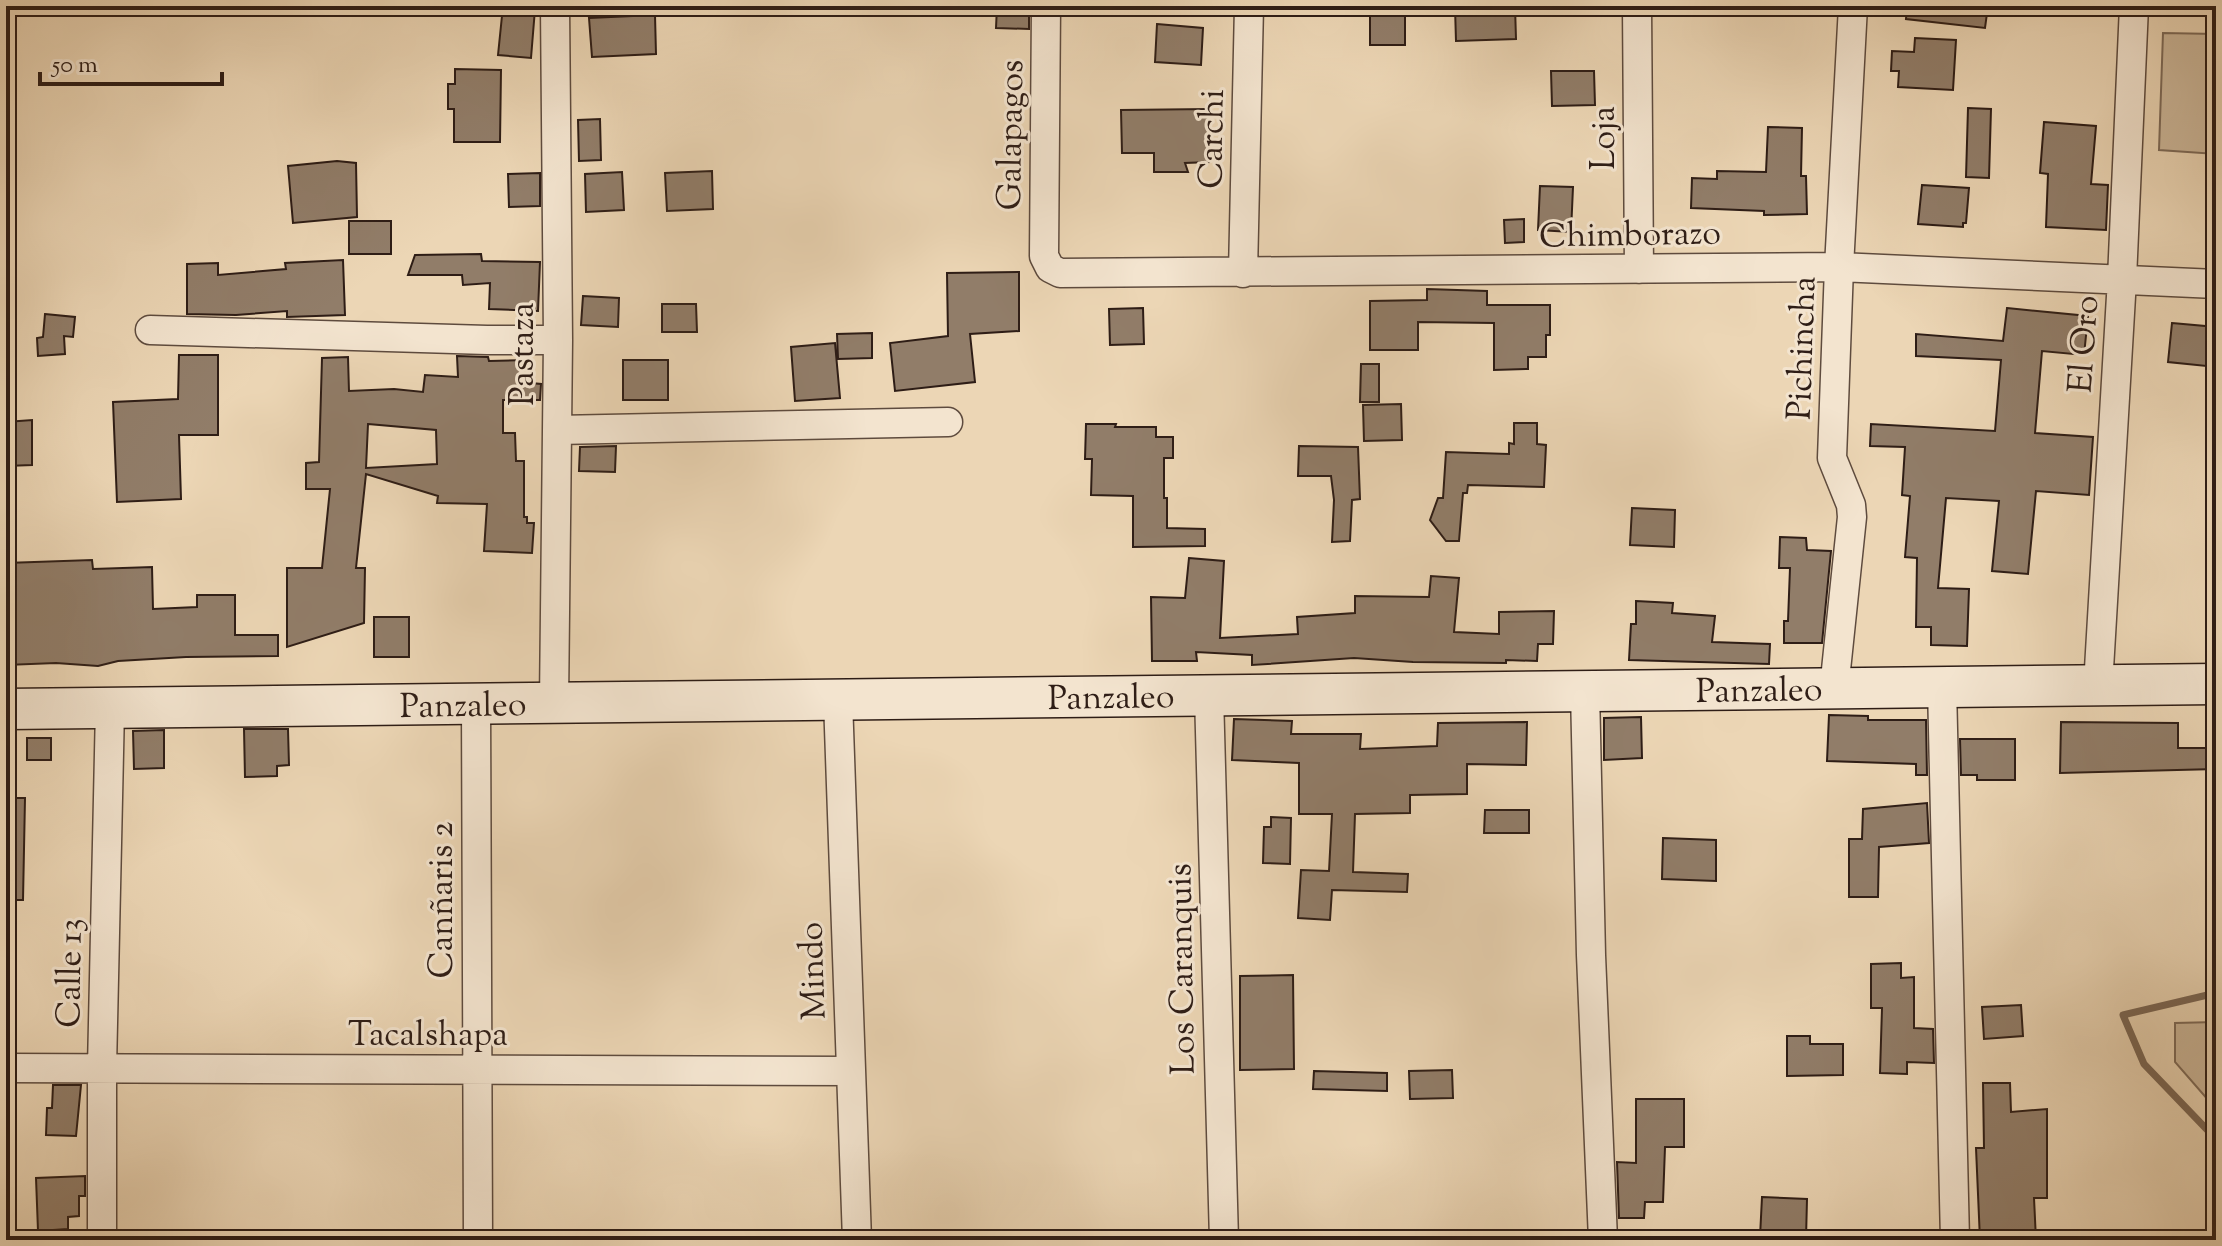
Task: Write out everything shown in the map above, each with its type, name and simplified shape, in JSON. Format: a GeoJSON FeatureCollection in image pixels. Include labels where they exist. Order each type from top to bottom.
{"type":"FeatureCollection","features":[{"type":"Feature","properties":{"kind":"street","name":"Pastaza"},"geometry":{"type":"LineString","coordinates":[[554,703],[558,340],[555,6]]}},
{"type":"Feature","properties":{"kind":"street","name":"Galapagos"},"geometry":{"type":"LineString","coordinates":[[1046,6],[1043,248],[1047,264]]}},
{"type":"Feature","properties":{"kind":"street","name":"Carchi"},"geometry":{"type":"LineString","coordinates":[[1243,273],[1249,6]]}},
{"type":"Feature","properties":{"kind":"street","name":"Loja"},"geometry":{"type":"LineString","coordinates":[[1637,6],[1639,269]]}},
{"type":"Feature","properties":{"kind":"street","name":"Pichincha"},"geometry":{"type":"LineString","coordinates":[[1834,689],[1852,517],[1851,505],[1832,458],[1853,6]]}},
{"type":"Feature","properties":{"kind":"street","name":"El Oro"},"geometry":{"type":"LineString","coordinates":[[2098,686],[2122,279],[2134,6]]}},
{"type":"Feature","properties":{"kind":"street","name":"Chimborazo"},"geometry":{"type":"LineString","coordinates":[[1047,264],[1060,273],[1839,267],[2216,284]]}},
{"type":"Feature","properties":{"kind":"street"},"geometry":{"type":"LineString","coordinates":[[150,330],[558,340]]}},
{"type":"Feature","properties":{"kind":"street"},"geometry":{"type":"LineString","coordinates":[[557,430],[948,422]]}},
{"type":"Feature","properties":{"kind":"street","name":"Panzaleo"},"geometry":{"type":"LineString","coordinates":[[6,709],[2216,684]]}},
{"type":"Feature","properties":{"kind":"street"},"geometry":{"type":"LineString","coordinates":[[1942,687],[1955,1240]]}},
{"type":"Feature","properties":{"kind":"street"},"geometry":{"type":"LineString","coordinates":[[1585,691],[1591,955],[1603,1240]]}},
{"type":"Feature","properties":{"kind":"street","name":"Los Caranquis"},"geometry":{"type":"LineString","coordinates":[[1209,695],[1224,1240]]}},
{"type":"Feature","properties":{"kind":"street","name":"Mindo"},"geometry":{"type":"LineString","coordinates":[[838,700],[857,1240]]}},
{"type":"Feature","properties":{"kind":"street","name":"Canñaris 2"},"geometry":{"type":"LineString","coordinates":[[476,704],[478,1240]]}},
{"type":"Feature","properties":{"kind":"street","name":"Calle 13"},"geometry":{"type":"LineString","coordinates":[[102,1240],[102,1068],[110,708]]}},
{"type":"Feature","properties":{"kind":"street","name":"Tacalshapa"},"geometry":{"type":"LineString","coordinates":[[6,1068],[851,1071]]}},
{"type":"Feature","properties":{"kind":"shaded area"},"geometry":{"type":"Polygon","coordinates":[[[2163,33],[2216,34],[2216,154],[2159,150],[2163,33]]]}},
{"type":"Feature","properties":{"kind":"shaded area"},"geometry":{"type":"Polygon","coordinates":[[[2216,1022],[2216,1109],[2175,1062],[2175,1023],[2216,1022]]]}},
{"type":"Feature","properties":{"kind":"building"},"geometry":{"type":"Polygon","coordinates":[[[503,6],[535,9],[531,58],[498,55],[503,6]]]}},
{"type":"Feature","properties":{"kind":"building"},"geometry":{"type":"Polygon","coordinates":[[[997,6],[1029,6],[1029,29],[996,28],[997,6]]]}},
{"type":"Feature","properties":{"kind":"building"},"geometry":{"type":"Polygon","coordinates":[[[1370,6],[1405,6],[1405,45],[1370,45],[1370,6]]]}},
{"type":"Feature","properties":{"kind":"building"},"geometry":{"type":"Polygon","coordinates":[[[1515,6],[1516,39],[1456,41],[1455,7],[1515,6]]]}},
{"type":"Feature","properties":{"kind":"building"},"geometry":{"type":"Polygon","coordinates":[[[1907,6],[1988,6],[1985,28],[1906,19],[1907,6]]]}},
{"type":"Feature","properties":{"kind":"building"},"geometry":{"type":"Polygon","coordinates":[[[655,15],[656,54],[592,57],[589,18],[655,15]]]}},
{"type":"Feature","properties":{"kind":"building"},"geometry":{"type":"Polygon","coordinates":[[[1157,24],[1203,28],[1201,65],[1155,62],[1157,24]]]}},
{"type":"Feature","properties":{"kind":"building"},"geometry":{"type":"Polygon","coordinates":[[[1915,38],[1956,40],[1953,90],[1898,87],[1899,71],[1891,71],[1892,51],[1914,52],[1915,38]]]}},
{"type":"Feature","properties":{"kind":"building"},"geometry":{"type":"Polygon","coordinates":[[[455,69],[501,70],[500,142],[454,142],[454,109],[448,109],[448,84],[455,84],[455,69]]]}},
{"type":"Feature","properties":{"kind":"building"},"geometry":{"type":"Polygon","coordinates":[[[1551,71],[1594,71],[1595,105],[1552,106],[1551,71]]]}},
{"type":"Feature","properties":{"kind":"building"},"geometry":{"type":"Polygon","coordinates":[[[1968,108],[1991,109],[1989,178],[1966,177],[1968,108]]]}},
{"type":"Feature","properties":{"kind":"building"},"geometry":{"type":"Polygon","coordinates":[[[1209,109],[1210,162],[1185,163],[1188,172],[1154,172],[1154,153],[1122,153],[1121,110],[1209,109]]]}},
{"type":"Feature","properties":{"kind":"building"},"geometry":{"type":"Polygon","coordinates":[[[600,119],[601,160],[579,161],[578,120],[600,119]]]}},
{"type":"Feature","properties":{"kind":"building"},"geometry":{"type":"Polygon","coordinates":[[[2044,122],[2096,126],[2091,184],[2108,185],[2106,230],[2046,227],[2048,174],[2040,173],[2044,122]]]}},
{"type":"Feature","properties":{"kind":"building"},"geometry":{"type":"Polygon","coordinates":[[[1768,127],[1802,128],[1801,176],[1806,176],[1807,214],[1764,215],[1764,211],[1691,208],[1692,178],[1717,179],[1717,171],[1766,172],[1768,127]]]}},
{"type":"Feature","properties":{"kind":"building"},"geometry":{"type":"Polygon","coordinates":[[[337,161],[356,163],[357,217],[293,223],[288,166],[337,161]]]}},
{"type":"Feature","properties":{"kind":"building"},"geometry":{"type":"Polygon","coordinates":[[[712,171],[713,209],[667,211],[665,173],[712,171]]]}},
{"type":"Feature","properties":{"kind":"building"},"geometry":{"type":"Polygon","coordinates":[[[622,172],[624,210],[586,212],[585,174],[622,172]]]}},
{"type":"Feature","properties":{"kind":"building"},"geometry":{"type":"Polygon","coordinates":[[[540,173],[540,206],[509,207],[508,174],[540,173]]]}},
{"type":"Feature","properties":{"kind":"building"},"geometry":{"type":"Polygon","coordinates":[[[1922,185],[1969,188],[1963,227],[1918,224],[1922,185]]]}},
{"type":"Feature","properties":{"kind":"building"},"geometry":{"type":"Polygon","coordinates":[[[1540,186],[1573,187],[1571,232],[1538,230],[1540,186]]]}},
{"type":"Feature","properties":{"kind":"building"},"geometry":{"type":"Polygon","coordinates":[[[1524,219],[1524,242],[1505,243],[1504,220],[1524,219]]]}},
{"type":"Feature","properties":{"kind":"building"},"geometry":{"type":"Polygon","coordinates":[[[349,221],[391,221],[391,254],[349,254],[349,221]]]}},
{"type":"Feature","properties":{"kind":"building"},"geometry":{"type":"Polygon","coordinates":[[[481,254],[482,261],[540,262],[538,311],[489,309],[490,283],[463,285],[462,275],[408,275],[415,255],[481,254]]]}},
{"type":"Feature","properties":{"kind":"building"},"geometry":{"type":"Polygon","coordinates":[[[343,260],[345,315],[287,317],[287,311],[236,315],[187,314],[187,264],[218,263],[218,275],[286,269],[285,263],[343,260]]]}},
{"type":"Feature","properties":{"kind":"building"},"geometry":{"type":"Polygon","coordinates":[[[1019,272],[1019,331],[970,334],[975,382],[895,391],[890,343],[948,336],[947,273],[1019,272]]]}},
{"type":"Feature","properties":{"kind":"building"},"geometry":{"type":"Polygon","coordinates":[[[1427,289],[1487,291],[1487,305],[1550,305],[1546,357],[1528,357],[1528,369],[1494,370],[1494,323],[1418,322],[1418,350],[1370,350],[1370,301],[1427,300],[1427,289]]]}},
{"type":"Feature","properties":{"kind":"building"},"geometry":{"type":"Polygon","coordinates":[[[583,296],[619,298],[618,327],[581,325],[583,296]]]}},
{"type":"Feature","properties":{"kind":"building"},"geometry":{"type":"Polygon","coordinates":[[[662,304],[696,304],[697,332],[662,332],[662,304]]]}},
{"type":"Feature","properties":{"kind":"building"},"geometry":{"type":"Polygon","coordinates":[[[1143,308],[1144,344],[1110,345],[1109,309],[1143,308]]]}},
{"type":"Feature","properties":{"kind":"building"},"geometry":{"type":"Polygon","coordinates":[[[2007,308],[2088,316],[2084,355],[2042,351],[2035,433],[2093,437],[2089,495],[2036,491],[2028,574],[1992,571],[1999,501],[1946,498],[1938,588],[1969,589],[1967,646],[1931,645],[1931,627],[1916,627],[1917,558],[1905,557],[1910,496],[1902,495],[1905,447],[1870,446],[1871,424],[1995,431],[2001,360],[1916,356],[1916,334],[2003,341],[2007,308]]]}},
{"type":"Feature","properties":{"kind":"building"},"geometry":{"type":"Polygon","coordinates":[[[45,314],[75,317],[73,337],[64,336],[65,354],[38,356],[37,338],[43,337],[45,314]]]}},
{"type":"Feature","properties":{"kind":"building"},"geometry":{"type":"Polygon","coordinates":[[[2172,323],[2216,327],[2216,367],[2168,362],[2172,323]]]}},
{"type":"Feature","properties":{"kind":"building"},"geometry":{"type":"Polygon","coordinates":[[[872,333],[872,358],[838,359],[837,334],[872,333]]]}},
{"type":"Feature","properties":{"kind":"building"},"geometry":{"type":"Polygon","coordinates":[[[835,343],[840,398],[795,401],[791,347],[835,343]]]}},
{"type":"Feature","properties":{"kind":"building"},"geometry":{"type":"Polygon","coordinates":[[[179,355],[218,355],[218,435],[179,435],[181,499],[117,502],[113,402],[178,399],[179,355]]]}},
{"type":"Feature","properties":{"kind":"building"},"geometry":{"type":"Polygon","coordinates":[[[457,356],[488,357],[489,361],[527,360],[520,382],[541,384],[540,400],[503,400],[503,433],[515,433],[516,461],[524,461],[524,517],[527,517],[527,523],[534,523],[532,553],[484,551],[487,504],[437,503],[438,496],[366,474],[356,568],[365,568],[364,623],[287,647],[287,568],[322,568],[330,489],[306,489],[306,463],[319,462],[322,358],[348,357],[349,391],[394,389],[423,392],[425,375],[458,377],[457,356]],[[368,424],[366,468],[437,464],[436,430],[368,424]]]}},
{"type":"Feature","properties":{"kind":"building"},"geometry":{"type":"Polygon","coordinates":[[[623,360],[668,360],[668,400],[623,400],[623,360]]]}},
{"type":"Feature","properties":{"kind":"building"},"geometry":{"type":"Polygon","coordinates":[[[1361,364],[1379,364],[1379,402],[1360,402],[1361,364]]]}},
{"type":"Feature","properties":{"kind":"building"},"geometry":{"type":"Polygon","coordinates":[[[1401,404],[1402,440],[1364,441],[1363,405],[1401,404]]]}},
{"type":"Feature","properties":{"kind":"building"},"geometry":{"type":"Polygon","coordinates":[[[32,420],[32,465],[6,466],[6,422],[32,420]]]}},
{"type":"Feature","properties":{"kind":"building"},"geometry":{"type":"Polygon","coordinates":[[[1514,423],[1537,423],[1537,444],[1546,445],[1544,487],[1468,485],[1467,493],[1463,493],[1459,541],[1446,541],[1430,520],[1438,498],[1443,498],[1446,452],[1509,454],[1509,443],[1514,444],[1514,423]]]}},
{"type":"Feature","properties":{"kind":"building"},"geometry":{"type":"Polygon","coordinates":[[[1086,424],[1156,427],[1156,437],[1173,437],[1173,458],[1164,458],[1167,528],[1205,529],[1205,546],[1133,547],[1133,496],[1091,495],[1092,459],[1085,459],[1086,424]]]}},
{"type":"Feature","properties":{"kind":"building"},"geometry":{"type":"Polygon","coordinates":[[[616,446],[615,472],[579,471],[580,447],[616,446]]]}},
{"type":"Feature","properties":{"kind":"building"},"geometry":{"type":"Polygon","coordinates":[[[1299,446],[1358,447],[1360,499],[1352,500],[1350,541],[1332,542],[1334,500],[1331,476],[1298,476],[1299,446]]]}},
{"type":"Feature","properties":{"kind":"building"},"geometry":{"type":"Polygon","coordinates":[[[1632,508],[1675,510],[1674,547],[1630,545],[1632,508]]]}},
{"type":"Feature","properties":{"kind":"building"},"geometry":{"type":"Polygon","coordinates":[[[1780,537],[1806,538],[1807,550],[1831,551],[1822,643],[1784,643],[1790,568],[1779,568],[1780,537]]]}},
{"type":"Feature","properties":{"kind":"building"},"geometry":{"type":"Polygon","coordinates":[[[1189,558],[1224,561],[1220,638],[1298,634],[1297,617],[1355,613],[1355,596],[1429,597],[1431,576],[1459,578],[1454,632],[1499,634],[1499,612],[1554,611],[1553,644],[1538,644],[1537,661],[1506,660],[1506,663],[1354,658],[1252,665],[1252,655],[1196,652],[1197,661],[1152,661],[1151,597],[1185,598],[1189,558]]]}},
{"type":"Feature","properties":{"kind":"building"},"geometry":{"type":"Polygon","coordinates":[[[92,560],[93,569],[152,567],[153,609],[197,607],[197,595],[235,595],[235,635],[278,635],[278,656],[186,657],[118,661],[98,666],[56,663],[6,665],[6,563],[92,560]]]}},
{"type":"Feature","properties":{"kind":"building"},"geometry":{"type":"Polygon","coordinates":[[[1636,601],[1673,603],[1672,613],[1715,616],[1712,642],[1770,644],[1769,664],[1629,660],[1631,624],[1636,624],[1636,601]]]}},
{"type":"Feature","properties":{"kind":"building"},"geometry":{"type":"Polygon","coordinates":[[[374,617],[409,617],[409,657],[374,657],[374,617]]]}},
{"type":"Feature","properties":{"kind":"building"},"geometry":{"type":"Polygon","coordinates":[[[1829,715],[1868,716],[1868,720],[1926,720],[1927,775],[1916,775],[1916,764],[1827,761],[1829,715]]]}},
{"type":"Feature","properties":{"kind":"building"},"geometry":{"type":"Polygon","coordinates":[[[1641,717],[1642,758],[1604,760],[1604,718],[1641,717]]]}},
{"type":"Feature","properties":{"kind":"building"},"geometry":{"type":"Polygon","coordinates":[[[1234,719],[1292,721],[1291,734],[1361,734],[1360,749],[1437,746],[1438,723],[1527,722],[1526,765],[1467,764],[1467,794],[1410,795],[1410,813],[1355,814],[1353,872],[1408,874],[1407,892],[1332,890],[1330,920],[1298,918],[1301,870],[1329,871],[1332,814],[1299,814],[1299,763],[1232,760],[1234,719]]]}},
{"type":"Feature","properties":{"kind":"building"},"geometry":{"type":"Polygon","coordinates":[[[2061,722],[2178,723],[2178,748],[2216,748],[2216,769],[2060,773],[2061,722]]]}},
{"type":"Feature","properties":{"kind":"building"},"geometry":{"type":"Polygon","coordinates":[[[244,729],[288,729],[289,765],[277,766],[277,776],[245,777],[244,729]]]}},
{"type":"Feature","properties":{"kind":"building"},"geometry":{"type":"Polygon","coordinates":[[[164,730],[164,768],[134,769],[133,731],[164,730]]]}},
{"type":"Feature","properties":{"kind":"building"},"geometry":{"type":"Polygon","coordinates":[[[27,738],[51,738],[51,760],[27,760],[27,738]]]}},
{"type":"Feature","properties":{"kind":"building"},"geometry":{"type":"Polygon","coordinates":[[[1960,739],[2015,739],[2015,780],[1977,780],[1977,775],[1961,775],[1960,739]]]}},
{"type":"Feature","properties":{"kind":"building"},"geometry":{"type":"Polygon","coordinates":[[[6,798],[25,798],[23,900],[6,900],[6,798]]]}},
{"type":"Feature","properties":{"kind":"building"},"geometry":{"type":"Polygon","coordinates":[[[1927,803],[1929,843],[1879,847],[1878,897],[1849,897],[1849,839],[1862,839],[1863,809],[1927,803]]]}},
{"type":"Feature","properties":{"kind":"building"},"geometry":{"type":"Polygon","coordinates":[[[1485,810],[1529,810],[1529,833],[1484,833],[1485,810]]]}},
{"type":"Feature","properties":{"kind":"building"},"geometry":{"type":"Polygon","coordinates":[[[1271,817],[1291,818],[1290,864],[1263,863],[1264,827],[1271,827],[1271,817]]]}},
{"type":"Feature","properties":{"kind":"building"},"geometry":{"type":"Polygon","coordinates":[[[1663,838],[1716,840],[1716,881],[1662,879],[1663,838]]]}},
{"type":"Feature","properties":{"kind":"building"},"geometry":{"type":"Polygon","coordinates":[[[1901,963],[1901,978],[1914,977],[1914,1028],[1933,1029],[1934,1063],[1907,1062],[1907,1074],[1880,1073],[1882,1008],[1871,1008],[1871,964],[1901,963]]]}},
{"type":"Feature","properties":{"kind":"building"},"geometry":{"type":"Polygon","coordinates":[[[1293,975],[1294,1069],[1240,1070],[1240,976],[1293,975]]]}},
{"type":"Feature","properties":{"kind":"building"},"geometry":{"type":"Polygon","coordinates":[[[2021,1005],[2023,1036],[1984,1039],[1982,1007],[2021,1005]]]}},
{"type":"Feature","properties":{"kind":"building"},"geometry":{"type":"Polygon","coordinates":[[[1787,1036],[1810,1036],[1810,1044],[1843,1044],[1843,1075],[1787,1076],[1787,1036]]]}},
{"type":"Feature","properties":{"kind":"building"},"geometry":{"type":"Polygon","coordinates":[[[1452,1070],[1453,1098],[1410,1099],[1409,1071],[1452,1070]]]}},
{"type":"Feature","properties":{"kind":"building"},"geometry":{"type":"Polygon","coordinates":[[[1314,1071],[1387,1073],[1387,1091],[1313,1089],[1314,1071]]]}},
{"type":"Feature","properties":{"kind":"building"},"geometry":{"type":"Polygon","coordinates":[[[1983,1083],[2010,1083],[2011,1112],[2047,1109],[2047,1198],[2034,1198],[2036,1240],[1980,1240],[1976,1148],[1984,1148],[1983,1083]]]}},
{"type":"Feature","properties":{"kind":"building"},"geometry":{"type":"Polygon","coordinates":[[[53,1085],[81,1085],[76,1136],[46,1135],[47,1108],[52,1108],[53,1085]]]}},
{"type":"Feature","properties":{"kind":"building"},"geometry":{"type":"Polygon","coordinates":[[[1636,1099],[1684,1099],[1684,1147],[1665,1147],[1663,1202],[1645,1202],[1644,1218],[1619,1218],[1617,1162],[1636,1163],[1636,1099]]]}},
{"type":"Feature","properties":{"kind":"building"},"geometry":{"type":"Polygon","coordinates":[[[85,1176],[85,1196],[79,1196],[79,1216],[68,1217],[68,1229],[38,1231],[36,1178],[85,1176]]]}},
{"type":"Feature","properties":{"kind":"building"},"geometry":{"type":"Polygon","coordinates":[[[1762,1197],[1807,1199],[1806,1239],[1760,1237],[1762,1197]]]}},
{"type":"Feature","properties":{"kind":"waterway"},"geometry":{"type":"LineString","coordinates":[[2216,993],[2123,1015],[2144,1064],[2216,1139]]}}]}
